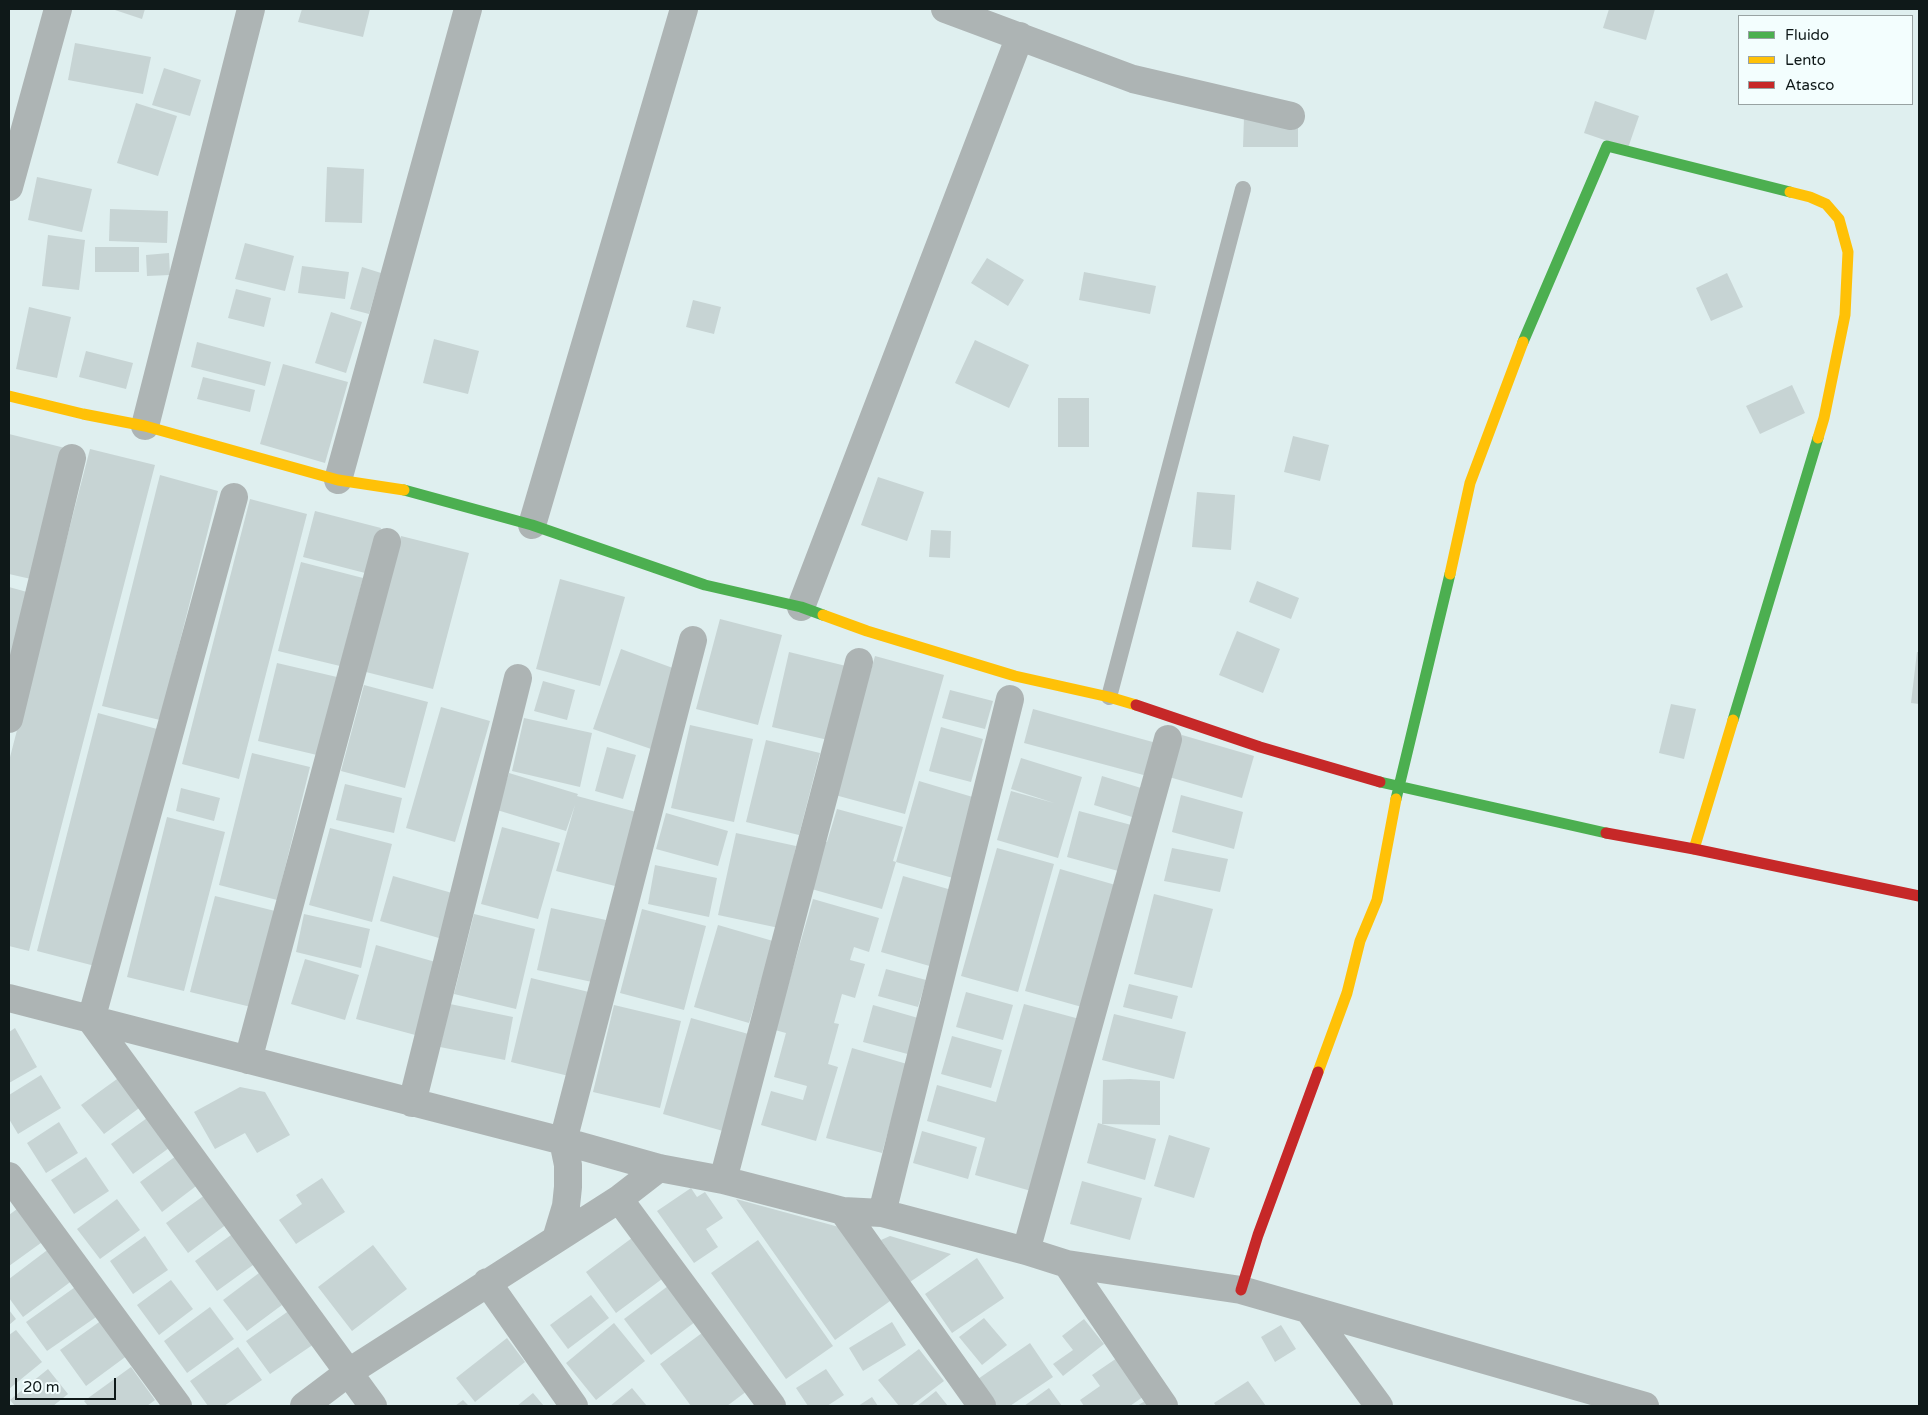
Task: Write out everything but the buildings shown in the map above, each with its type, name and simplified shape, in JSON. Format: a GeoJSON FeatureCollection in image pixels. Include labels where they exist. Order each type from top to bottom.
{"type":"FeatureCollection","features":[{"type":"Feature","properties":{"kind":"street"},"geometry":{"type":"LineString","coordinates":[[9,187],[58,9]]}},
{"type":"Feature","properties":{"kind":"street"},"geometry":{"type":"LineString","coordinates":[[144,426],[251,9]]}},
{"type":"Feature","properties":{"kind":"street"},"geometry":{"type":"LineString","coordinates":[[338,480],[468,9]]}},
{"type":"Feature","properties":{"kind":"street"},"geometry":{"type":"LineString","coordinates":[[532,525],[684,9]]}},
{"type":"Feature","properties":{"kind":"street"},"geometry":{"type":"LineString","coordinates":[[945,9],[1134,79],[1291,116]]}},
{"type":"Feature","properties":{"kind":"street"},"geometry":{"type":"LineString","coordinates":[[800,607],[1020,36]]}},
{"type":"Feature","properties":{"kind":"street"},"geometry":{"type":"LineString","coordinates":[[1241,1290],[1258,1235],[1347,993],[1360,941],[1377,900],[1398,787],[1439,623],[1470,483],[1518,355],[1607,146],[1810,197],[1826,204],[1840,219],[1848,252],[1845,315],[1824,418],[1694,849]]}},
{"type":"Feature","properties":{"kind":"street"},"geometry":{"type":"LineString","coordinates":[[9,396],[82,414],[144,426],[338,480],[404,490],[532,525],[705,586],[800,607],[867,631],[1015,676],[1109,697],[1178,718],[1260,747],[1398,787],[1604,833],[1694,849],[1919,896]]}},
{"type":"Feature","properties":{"kind":"street"},"geometry":{"type":"LineString","coordinates":[[9,719],[72,458]]}},
{"type":"Feature","properties":{"kind":"street"},"geometry":{"type":"LineString","coordinates":[[91,1020],[234,497]]}},
{"type":"Feature","properties":{"kind":"street"},"geometry":{"type":"LineString","coordinates":[[248,1060],[387,542]]}},
{"type":"Feature","properties":{"kind":"street"},"geometry":{"type":"LineString","coordinates":[[556,1239],[566,1206],[568,1187],[568,1165],[563,1141],[693,640]]}},
{"type":"Feature","properties":{"kind":"street"},"geometry":{"type":"LineString","coordinates":[[723,1180],[859,662]]}},
{"type":"Feature","properties":{"kind":"street"},"geometry":{"type":"LineString","coordinates":[[412,1103],[518,678]]}},
{"type":"Feature","properties":{"kind":"street"},"geometry":{"type":"LineString","coordinates":[[882,1213],[1010,699]]}},
{"type":"Feature","properties":{"kind":"street"},"geometry":{"type":"LineString","coordinates":[[1026,1251],[1168,739]]}},
{"type":"Feature","properties":{"kind":"street"},"geometry":{"type":"LineString","coordinates":[[9,998],[563,1141],[659,1168],[723,1180],[843,1211],[882,1213],[1026,1251],[1066,1264],[1241,1290],[1645,1406]]}},
{"type":"Feature","properties":{"kind":"street"},"geometry":{"type":"LineString","coordinates":[[91,1020],[373,1406]]}},
{"type":"Feature","properties":{"kind":"street"},"geometry":{"type":"LineString","coordinates":[[304,1406],[348,1372],[619,1199],[659,1168]]}},
{"type":"Feature","properties":{"kind":"street"},"geometry":{"type":"LineString","coordinates":[[9,1176],[178,1406]]}},
{"type":"Feature","properties":{"kind":"street"},"geometry":{"type":"LineString","coordinates":[[619,1199],[772,1406]]}},
{"type":"Feature","properties":{"kind":"street"},"geometry":{"type":"LineString","coordinates":[[843,1211],[982,1406]]}},
{"type":"Feature","properties":{"kind":"street"},"geometry":{"type":"LineString","coordinates":[[1066,1264],[1164,1406]]}},
{"type":"Feature","properties":{"kind":"street"},"geometry":{"type":"LineString","coordinates":[[487,1282],[574,1406]]}},
{"type":"Feature","properties":{"kind":"street"},"geometry":{"type":"LineString","coordinates":[[1308,1309],[1379,1406]]}},
{"type":"Feature","properties":{"kind":"lane"},"geometry":{"type":"LineString","coordinates":[[1109,697],[1243,189]]}},
{"type":"Feature","properties":{"kind":"traffic: fast"},"geometry":{"type":"LineString","coordinates":[[1523,342],[1607,146],[1790,192]]}},
{"type":"Feature","properties":{"kind":"traffic: fast"},"geometry":{"type":"LineString","coordinates":[[1733,720],[1818,438]]}},
{"type":"Feature","properties":{"kind":"traffic: fast"},"geometry":{"type":"LineString","coordinates":[[404,490],[532,525],[705,585],[801,607],[823,615]]}},
{"type":"Feature","properties":{"kind":"traffic: fast"},"geometry":{"type":"LineString","coordinates":[[1396,799],[1450,574]]}},
{"type":"Feature","properties":{"kind":"traffic: fast"},"geometry":{"type":"LineString","coordinates":[[1380,782],[1606,833]]}},
{"type":"Feature","properties":{"kind":"traffic: slow"},"geometry":{"type":"LineString","coordinates":[[1790,192],[1810,197],[1826,204],[1839,219],[1848,252],[1845,315],[1824,418],[1818,438]]}},
{"type":"Feature","properties":{"kind":"traffic: slow"},"geometry":{"type":"LineString","coordinates":[[1450,574],[1470,483],[1523,342]]}},
{"type":"Feature","properties":{"kind":"traffic: slow"},"geometry":{"type":"LineString","coordinates":[[9,396],[83,414],[145,426],[338,480],[404,490]]}},
{"type":"Feature","properties":{"kind":"traffic: slow"},"geometry":{"type":"LineString","coordinates":[[823,615],[867,631],[1015,676],[1136,705]]}},
{"type":"Feature","properties":{"kind":"traffic: slow"},"geometry":{"type":"LineString","coordinates":[[1694,849],[1733,720]]}},
{"type":"Feature","properties":{"kind":"traffic: slow"},"geometry":{"type":"LineString","coordinates":[[1318,1072],[1347,993],[1360,941],[1377,900],[1396,799]]}},
{"type":"Feature","properties":{"kind":"traffic: jam"},"geometry":{"type":"LineString","coordinates":[[1136,705],[1260,747],[1380,782]]}},
{"type":"Feature","properties":{"kind":"traffic: jam"},"geometry":{"type":"LineString","coordinates":[[1606,833],[1694,849],[1919,896]]}},
{"type":"Feature","properties":{"kind":"traffic: jam"},"geometry":{"type":"LineString","coordinates":[[1241,1290],[1258,1235],[1318,1072]]}}]}
